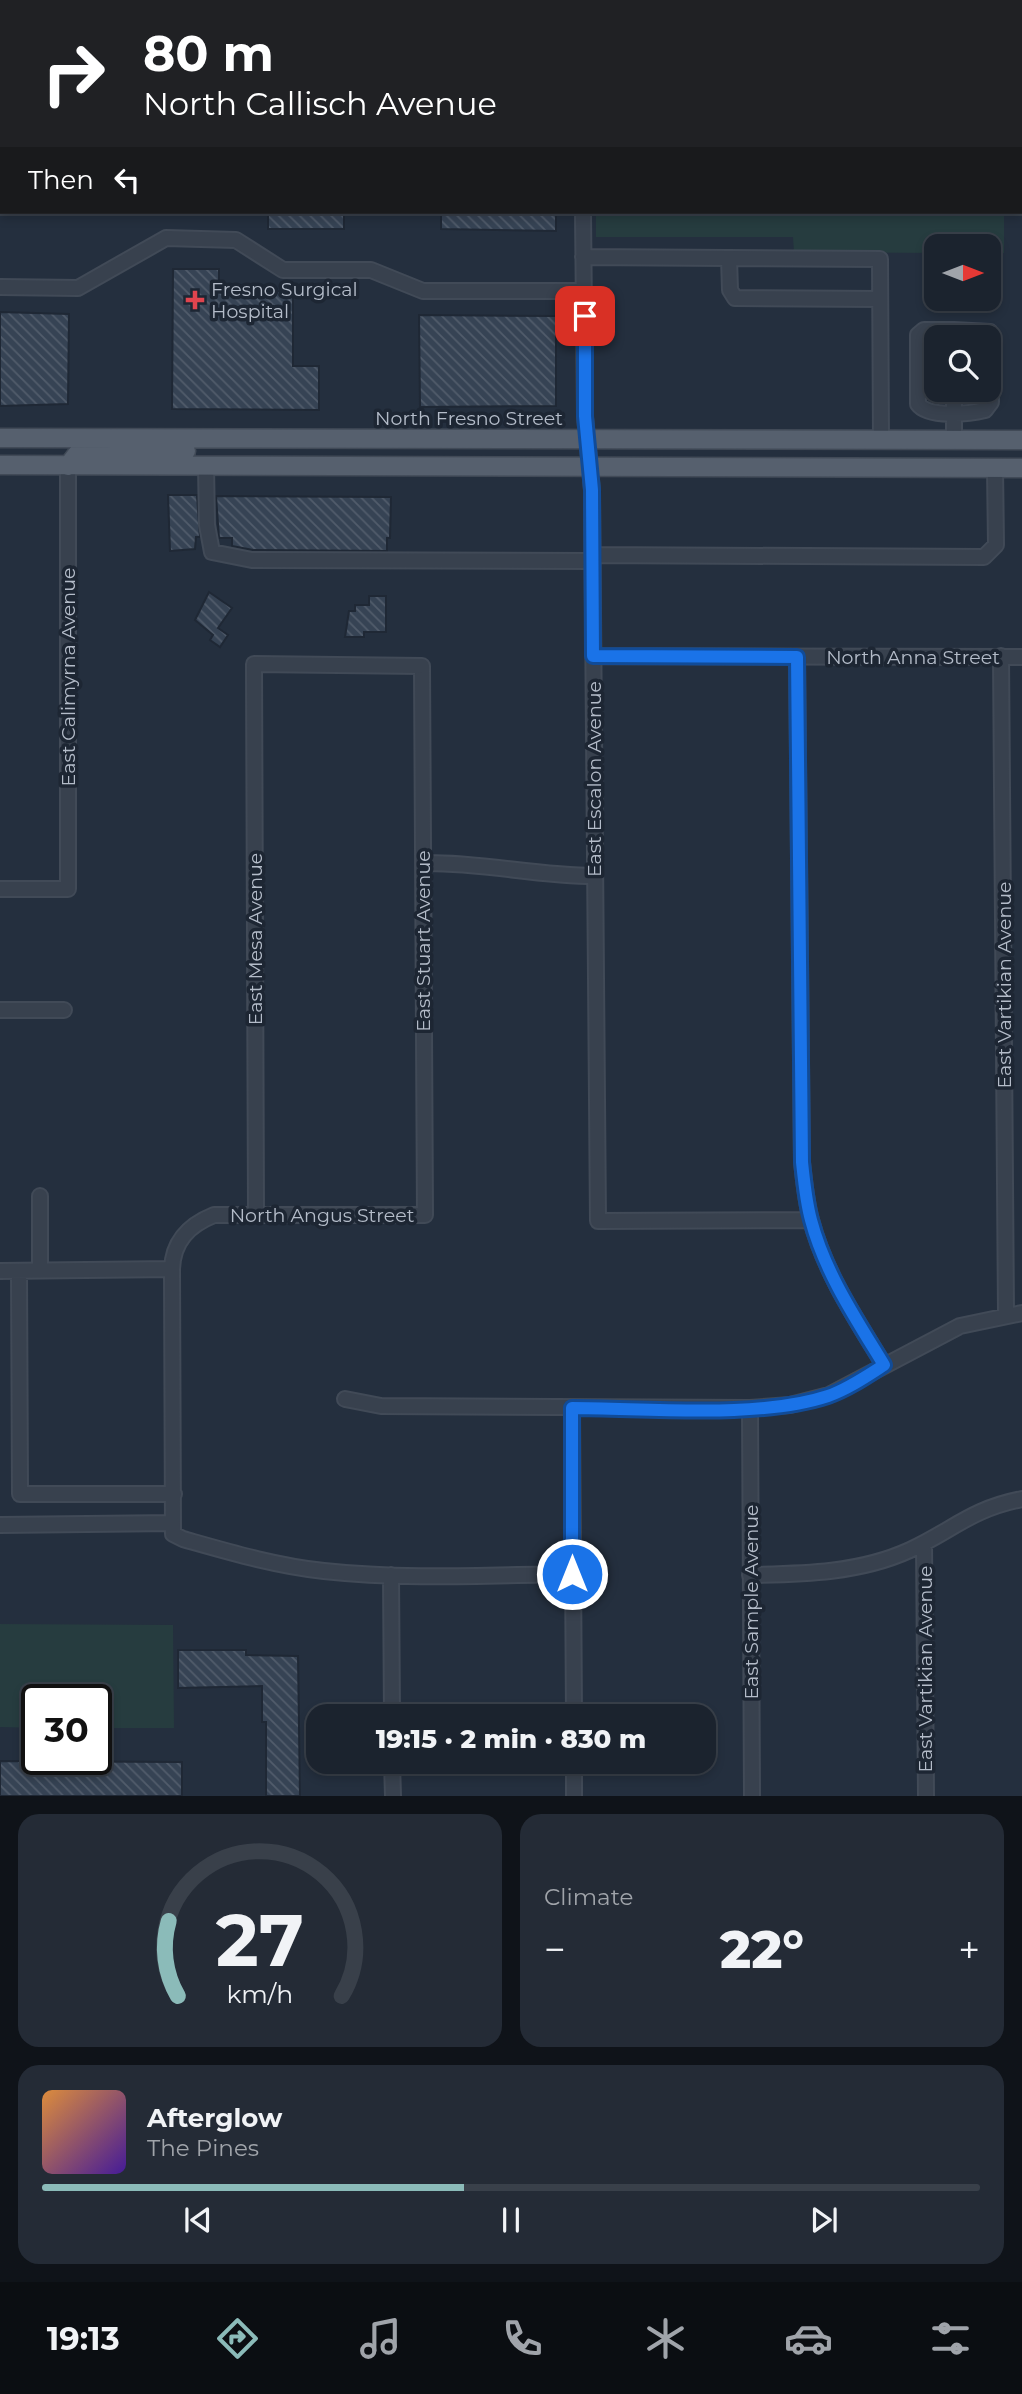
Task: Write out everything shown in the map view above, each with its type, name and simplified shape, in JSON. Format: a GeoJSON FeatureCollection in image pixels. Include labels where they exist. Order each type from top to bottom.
{"type":"FeatureCollection","features":[{"type":"Feature","properties":{"kind":"main road","name":"North Fresno Street"},"geometry":{"type":"LineString","coordinates":[[0,438],[1022,440]]}},
{"type":"Feature","properties":{"kind":"main road"},"geometry":{"type":"LineString","coordinates":[[68,466],[77,454],[204,450],[215,447],[220,439]]}},
{"type":"Feature","properties":{"kind":"main road"},"geometry":{"type":"LineString","coordinates":[[995,468],[1010,459],[1022,458]]}},
{"type":"Feature","properties":{"kind":"main road"},"geometry":{"type":"LineString","coordinates":[[0,465],[1022,468]]}},
{"type":"Feature","properties":{"kind":"street","name":"East Escalon Avenue"},"geometry":{"type":"LineString","coordinates":[[583,214],[592,558],[598,1221],[811,1220]]}},
{"type":"Feature","properties":{"kind":"street"},"geometry":{"type":"LineString","coordinates":[[0,288],[78,288],[166,238],[236,240],[283,270],[371,270],[423,291],[585,291]]}},
{"type":"Feature","properties":{"kind":"street"},"geometry":{"type":"LineString","coordinates":[[583,257],[880,259],[881,440]]}},
{"type":"Feature","properties":{"kind":"street"},"geometry":{"type":"LineString","coordinates":[[729,258],[730,290],[736,298],[880,299]]}},
{"type":"Feature","properties":{"kind":"street"},"geometry":{"type":"LineString","coordinates":[[924,330],[918,335],[918,404],[929,411],[980,412],[991,402]]}},
{"type":"Feature","properties":{"kind":"street"},"geometry":{"type":"LineString","coordinates":[[954,402],[954,440]]}},
{"type":"Feature","properties":{"kind":"street","name":"East Calimyrna Avenue"},"geometry":{"type":"LineString","coordinates":[[0,889],[68,889],[68,466]]}},
{"type":"Feature","properties":{"kind":"street"},"geometry":{"type":"LineString","coordinates":[[206,466],[207,525],[212,552],[252,560],[984,557],[996,545],[995,468]]}},
{"type":"Feature","properties":{"kind":"street","name":"North Anna Street"},"geometry":{"type":"LineString","coordinates":[[593,656],[1022,657]]}},
{"type":"Feature","properties":{"kind":"street","name":"East Vartikian Avenue"},"geometry":{"type":"LineString","coordinates":[[1001,656],[1006,1314]]}},
{"type":"Feature","properties":{"kind":"street"},"geometry":{"type":"LineString","coordinates":[[797,657],[802,1162],[811,1220],[843,1297],[884,1365]]}},
{"type":"Feature","properties":{"kind":"street","name":"East Stuart Avenue"},"geometry":{"type":"LineString","coordinates":[[254,664],[422,666],[425,1215]]}},
{"type":"Feature","properties":{"kind":"street","name":"East Mesa Avenue"},"geometry":{"type":"LineString","coordinates":[[254,664],[256,1213]]}},
{"type":"Feature","properties":{"kind":"street"},"geometry":{"type":"LineString","coordinates":[[423,863],[467,863],[545,875],[595,876]]}},
{"type":"Feature","properties":{"kind":"street"},"geometry":{"type":"LineString","coordinates":[[0,1010],[64,1010]]}},
{"type":"Feature","properties":{"kind":"street"},"geometry":{"type":"LineString","coordinates":[[40,1196],[40,1271]]}},
{"type":"Feature","properties":{"kind":"street","name":"North Angus Street"},"geometry":{"type":"LineString","coordinates":[[172,1269],[175,1249],[181,1237],[202,1220],[214,1215],[425,1215]]}},
{"type":"Feature","properties":{"kind":"street"},"geometry":{"type":"LineString","coordinates":[[0,1270],[172,1269],[173,1528]]}},
{"type":"Feature","properties":{"kind":"street"},"geometry":{"type":"LineString","coordinates":[[19,1270],[20,1494],[174,1494]]}},
{"type":"Feature","properties":{"kind":"street"},"geometry":{"type":"LineString","coordinates":[[345,1399],[381,1406],[750,1408],[790,1405],[830,1395],[960,1326],[1006,1314],[1022,1313]]}},
{"type":"Feature","properties":{"kind":"street"},"geometry":{"type":"LineString","coordinates":[[572,1408],[574,1704]]}},
{"type":"Feature","properties":{"kind":"street","name":"East Sample Avenue"},"geometry":{"type":"LineString","coordinates":[[750,1408],[752,1796]]}},
{"type":"Feature","properties":{"kind":"street"},"geometry":{"type":"LineString","coordinates":[[750,1575],[843,1570],[884,1559],[924,1543],[982,1508],[1022,1499]]}},
{"type":"Feature","properties":{"kind":"street"},"geometry":{"type":"LineString","coordinates":[[0,1525],[173,1528],[267,1562],[323,1571],[391,1575],[572,1574]]}},
{"type":"Feature","properties":{"kind":"street","name":"East Vartikian Avenue"},"geometry":{"type":"LineString","coordinates":[[924,1543],[926,1796]]}},
{"type":"Feature","properties":{"kind":"street"},"geometry":{"type":"LineString","coordinates":[[391,1575],[392,1704]]}},
{"type":"Feature","properties":{"kind":"street"},"geometry":{"type":"LineString","coordinates":[[392,1774],[393,1796]]}},
{"type":"Feature","properties":{"kind":"street"},"geometry":{"type":"LineString","coordinates":[[574,1774],[574,1796]]}},
{"type":"Feature","properties":{"kind":"green space"},"geometry":{"type":"Polygon","coordinates":[[[596,214],[1004,214],[1004,253],[1001,253],[1001,234],[924,234],[924,253],[794,252],[793,237],[596,237],[596,214]]]}},
{"type":"Feature","properties":{"kind":"green space"},"geometry":{"type":"Polygon","coordinates":[[[0,1624],[173,1625],[174,1728],[112,1728],[112,1684],[21,1684],[21,1728],[0,1727],[0,1624]]]}},
{"type":"Feature","properties":{"kind":"building"},"geometry":{"type":"Polygon","coordinates":[[[268,214],[344,214],[344,229],[268,229],[268,214]]]}},
{"type":"Feature","properties":{"kind":"building"},"geometry":{"type":"Polygon","coordinates":[[[441,214],[556,214],[556,231],[441,229],[441,214]]]}},
{"type":"Feature","properties":{"kind":"building"},"geometry":{"type":"Polygon","coordinates":[[[173,269],[219,269],[219,291],[293,291],[293,366],[319,366],[319,410],[172,409],[173,269]]]}},
{"type":"Feature","properties":{"kind":"building"},"geometry":{"type":"Polygon","coordinates":[[[0,312],[69,314],[68,404],[0,406],[0,312]]]}},
{"type":"Feature","properties":{"kind":"building"},"geometry":{"type":"Polygon","coordinates":[[[419,315],[556,316],[556,406],[420,407],[419,315]]]}},
{"type":"Feature","properties":{"kind":"building"},"geometry":{"type":"Polygon","coordinates":[[[168,495],[197,495],[200,537],[196,537],[195,549],[170,551],[168,495]]]}},
{"type":"Feature","properties":{"kind":"building"},"geometry":{"type":"Polygon","coordinates":[[[216,496],[391,497],[387,551],[253,550],[232,546],[232,538],[219,538],[216,496]]]}},
{"type":"Feature","properties":{"kind":"building"},"geometry":{"type":"Polygon","coordinates":[[[209,592],[232,608],[218,628],[228,635],[220,647],[210,640],[213,635],[195,620],[209,592]]]}},
{"type":"Feature","properties":{"kind":"building"},"geometry":{"type":"Polygon","coordinates":[[[369,596],[386,596],[386,632],[364,632],[364,637],[345,637],[349,611],[355,611],[355,605],[369,605],[369,596]]]}},
{"type":"Feature","properties":{"kind":"building"},"geometry":{"type":"Polygon","coordinates":[[[178,1650],[246,1650],[246,1655],[298,1656],[300,1796],[266,1796],[266,1722],[262,1722],[262,1686],[178,1688],[178,1650]]]}},
{"type":"Feature","properties":{"kind":"building"},"geometry":{"type":"Polygon","coordinates":[[[0,1761],[21,1761],[21,1775],[112,1775],[112,1762],[182,1762],[182,1796],[0,1796],[0,1761]]]}},
{"type":"Feature","properties":{"kind":"place","name":"Fresno Surgical Hospital"},"geometry":{"type":"Point","coordinates":[195,300]}},
{"type":"Feature","properties":{"kind":"route"},"geometry":{"type":"LineString","coordinates":[[572,1574],[572,1408],[750,1408],[790,1405],[830,1395],[884,1365],[843,1297],[827,1264],[811,1220],[802,1162],[797,657],[593,656],[592,490],[585,416],[585,316]]}}]}
